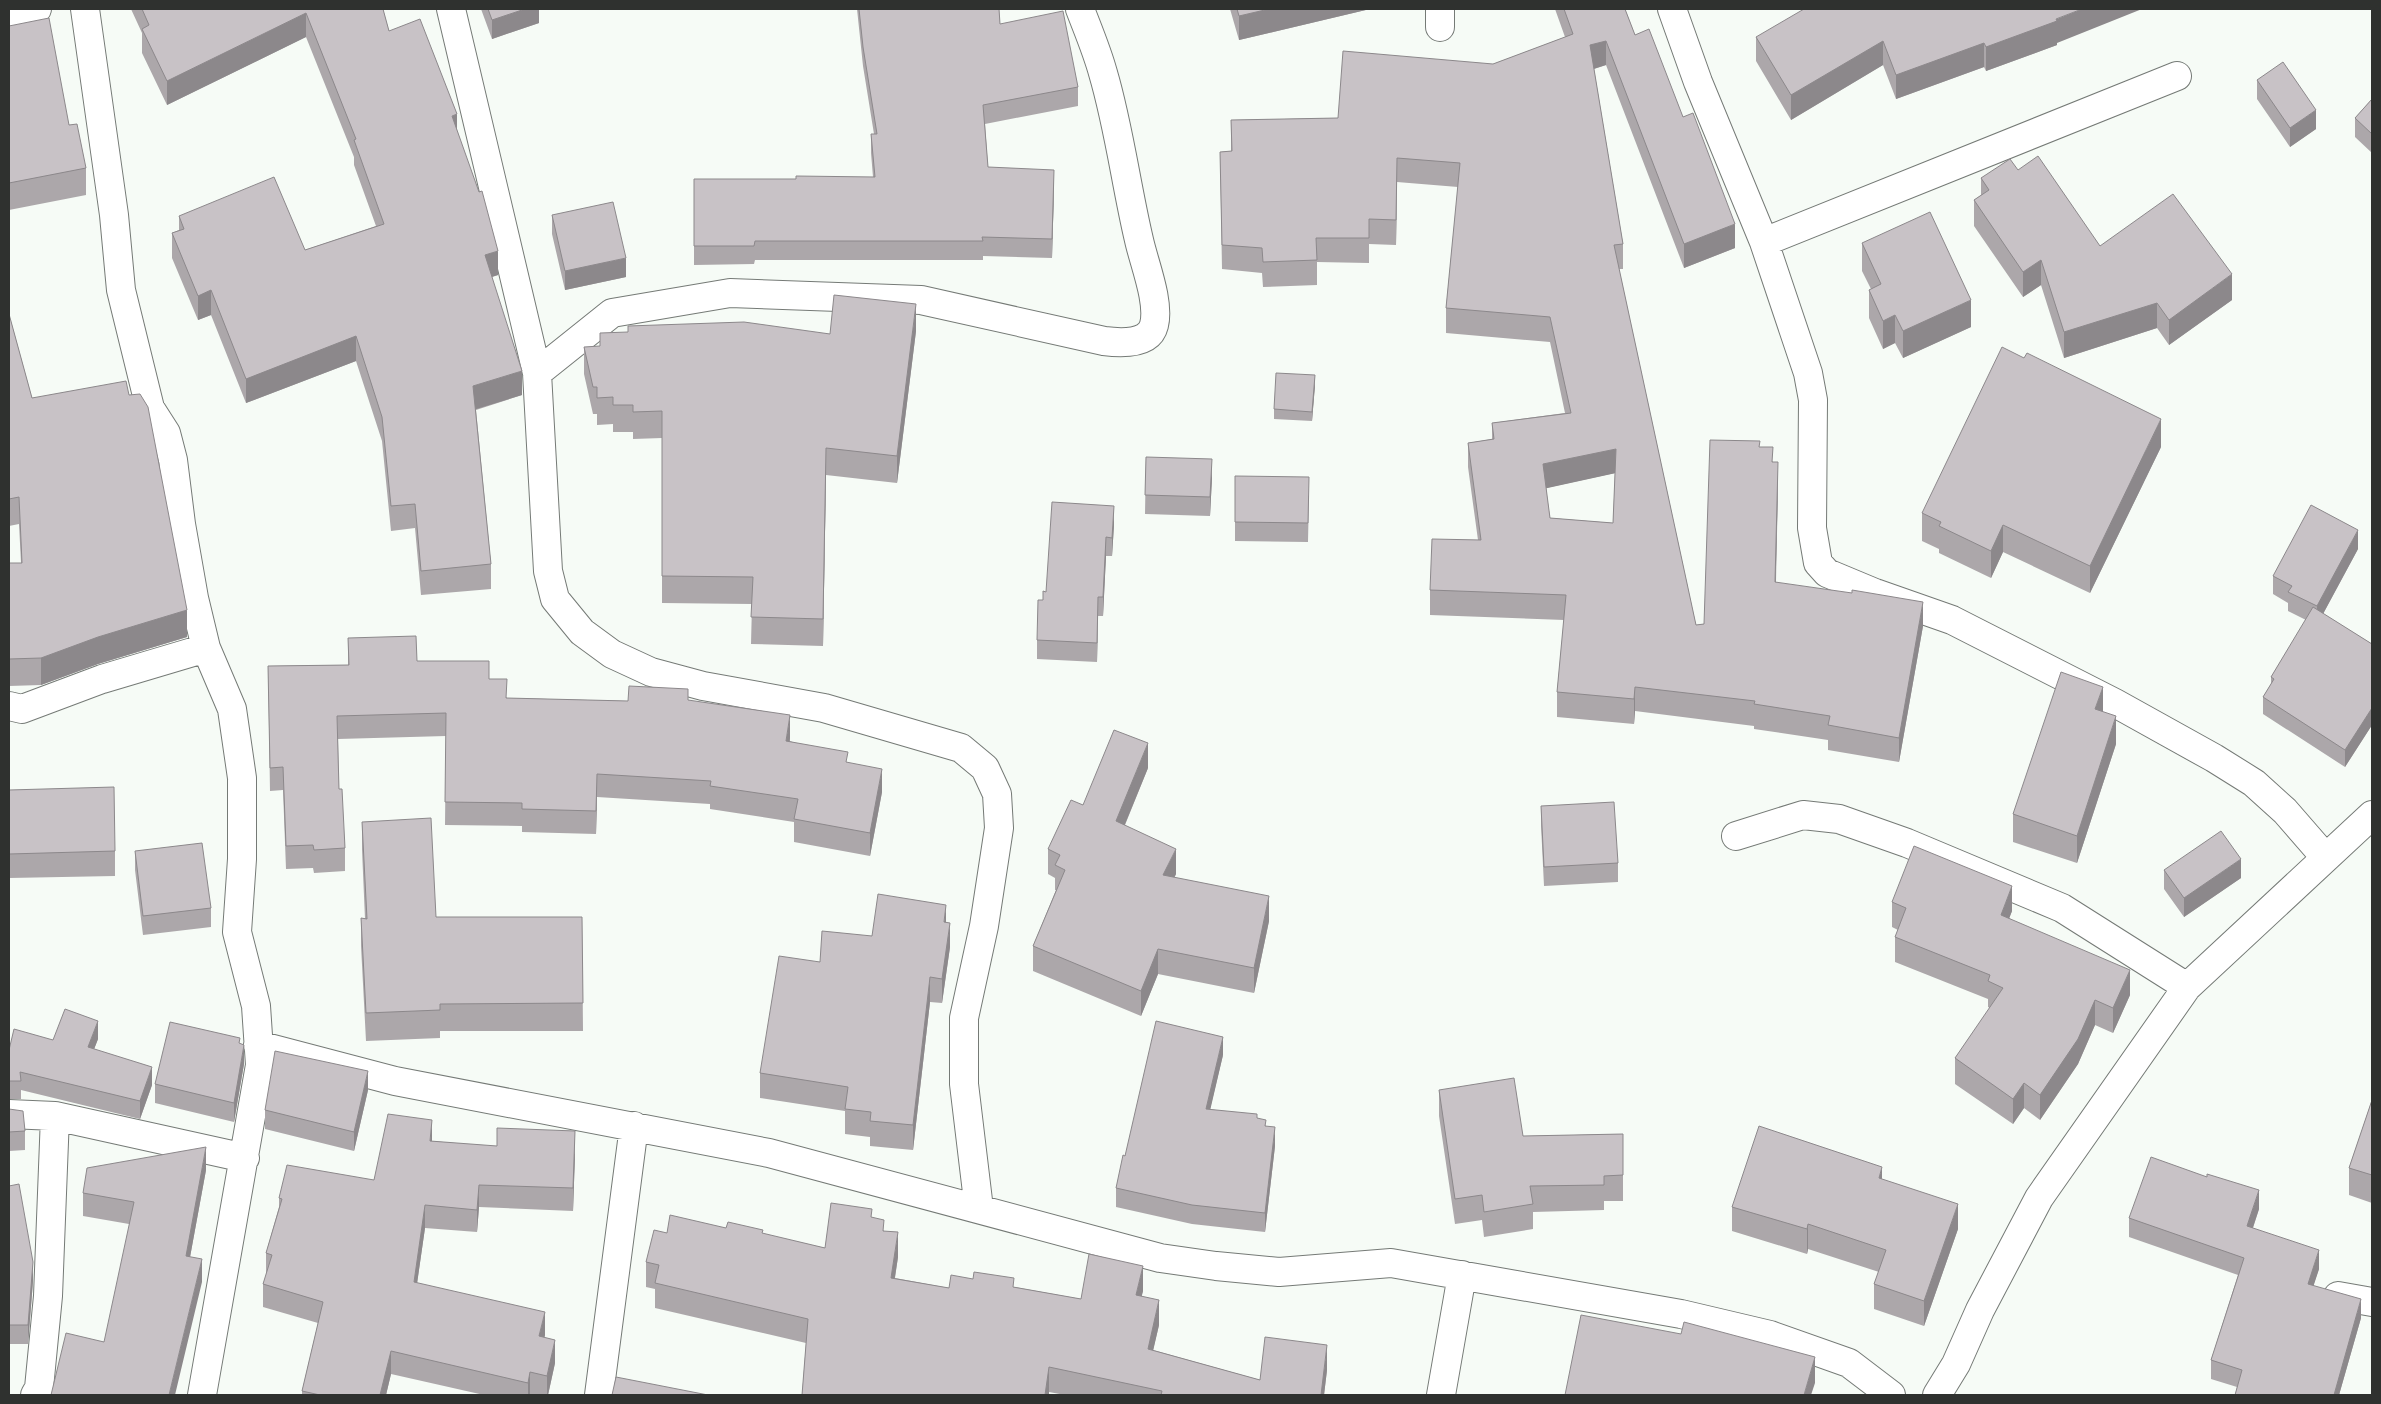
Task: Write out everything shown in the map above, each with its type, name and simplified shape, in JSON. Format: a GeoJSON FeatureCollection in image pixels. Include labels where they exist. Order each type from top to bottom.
{"type":"FeatureCollection","features":[{"type":"Feature","properties":{"kind":"street"},"geometry":{"type":"LineString","coordinates":[[9,18],[37,9]]}},
{"type":"Feature","properties":{"kind":"street"},"geometry":{"type":"LineString","coordinates":[[85,9],[114,215],[120,290],[150,408],[166,433],[173,460],[181,524],[206,648],[232,709],[242,778],[242,859],[237,932],[256,1006],[260,1065],[202,1395]]}},
{"type":"Feature","properties":{"kind":"street"},"geometry":{"type":"LineString","coordinates":[[451,9],[537,373],[548,571],[555,599],[582,632],[612,654],[651,672],[703,686],[824,708],[961,748],[984,768],[997,794],[999,828],[984,926],[964,1018],[964,1084],[979,1209]]}},
{"type":"Feature","properties":{"kind":"street"},"geometry":{"type":"LineString","coordinates":[[537,373],[612,312],[730,293],[921,300],[1104,341],[1120,343],[1135,341],[1146,336],[1154,326],[1153,294],[1139,241],[1103,74],[1080,9]]}},
{"type":"Feature","properties":{"kind":"street"},"geometry":{"type":"LineString","coordinates":[[1672,9],[1698,82],[1764,242],[1808,373],[1813,400],[1812,528],[1818,563],[1827,573],[1875,593],[1952,620],[2115,704],[2214,758],[2254,783],[2279,806],[2325,857]]}},
{"type":"Feature","properties":{"kind":"street"},"geometry":{"type":"LineString","coordinates":[[1764,242],[2178,76]]}},
{"type":"Feature","properties":{"kind":"street"},"geometry":{"type":"LineString","coordinates":[[9,706],[22,709],[102,679],[206,648]]}},
{"type":"Feature","properties":{"kind":"street"},"geometry":{"type":"LineString","coordinates":[[1736,836],[1803,815],[1839,819],[1907,843],[2062,908],[2186,987]]}},
{"type":"Feature","properties":{"kind":"street"},"geometry":{"type":"LineString","coordinates":[[1937,1395],[1956,1364],[1980,1310],[2039,1198],[2186,987],[2372,815]]}},
{"type":"Feature","properties":{"kind":"street"},"geometry":{"type":"LineString","coordinates":[[258,1046],[395,1081],[769,1153],[1160,1258],[1279,1272],[1391,1263],[1681,1314],[1770,1335],[1849,1363],[1891,1395]]}},
{"type":"Feature","properties":{"kind":"street"},"geometry":{"type":"LineString","coordinates":[[9,1114],[55,1116],[245,1158]]}},
{"type":"Feature","properties":{"kind":"street"},"geometry":{"type":"LineString","coordinates":[[35,1395],[39,1388],[48,1296],[55,1116]]}},
{"type":"Feature","properties":{"kind":"street"},"geometry":{"type":"LineString","coordinates":[[599,1395],[634,1126]]}},
{"type":"Feature","properties":{"kind":"street"},"geometry":{"type":"LineString","coordinates":[[1442,1395],[1462,1275]]}},
{"type":"Feature","properties":{"kind":"street"},"geometry":{"type":"LineString","coordinates":[[2338,1296],[2372,1302]]}},
{"type":"Feature","properties":{"kind":"building"},"geometry":{"type":"Polygon","coordinates":[[[142,9],[383,9],[389,31],[420,19],[457,114],[452,116],[479,192],[482,191],[498,251],[485,255],[522,371],[473,386],[491,564],[421,571],[415,504],[391,506],[382,417],[356,336],[246,379],[211,290],[198,296],[172,233],[184,229],[179,216],[274,177],[305,250],[384,224],[354,140],[356,139],[306,13],[167,81],[142,29],[149,25],[142,9]]]}},
{"type":"Feature","properties":{"kind":"building"},"geometry":{"type":"Polygon","coordinates":[[[488,9],[525,9],[492,20],[488,9]]]}},
{"type":"Feature","properties":{"kind":"building"},"geometry":{"type":"Polygon","coordinates":[[[859,9],[999,9],[1000,24],[1063,11],[1078,87],[983,105],[988,167],[1054,170],[1052,239],[982,237],[983,241],[755,241],[754,246],[694,246],[694,179],[796,179],[796,176],[875,177],[871,134],[877,134],[859,9]]]}},
{"type":"Feature","properties":{"kind":"building"},"geometry":{"type":"Polygon","coordinates":[[[1237,9],[1269,9],[1239,16],[1237,9]]]}},
{"type":"Feature","properties":{"kind":"building"},"geometry":{"type":"Polygon","coordinates":[[[1564,9],[1625,9],[1635,35],[1649,29],[1683,117],[1693,113],[1735,224],[1684,244],[1606,41],[1590,45],[1623,244],[1614,245],[1696,625],[1704,624],[1710,440],[1760,441],[1759,447],[1773,447],[1772,462],[1778,462],[1775,582],[1852,593],[1852,590],[1923,602],[1899,738],[1828,725],[1830,716],[1754,704],[1755,701],[1635,687],[1634,699],[1557,692],[1566,595],[1430,590],[1432,539],[1481,540],[1468,443],[1494,439],[1492,423],[1571,413],[1550,317],[1446,308],[1460,163],[1397,158],[1396,220],[1369,219],[1369,238],[1316,238],[1317,260],[1263,262],[1262,248],[1222,245],[1220,152],[1232,151],[1231,120],[1338,118],[1343,51],[1493,64],[1573,34],[1564,9]],[[1616,449],[1543,464],[1550,518],[1613,523],[1616,449]]]}},
{"type":"Feature","properties":{"kind":"building"},"geometry":{"type":"Polygon","coordinates":[[[1804,9],[2082,9],[2056,19],[2057,21],[1986,47],[1984,43],[1896,75],[1883,41],[1791,95],[1756,37],[1804,9]]]}},
{"type":"Feature","properties":{"kind":"building"},"geometry":{"type":"Polygon","coordinates":[[[49,18],[69,125],[77,124],[86,168],[9,183],[9,26],[49,18]]]}},
{"type":"Feature","properties":{"kind":"building"},"geometry":{"type":"Polygon","coordinates":[[[2283,62],[2316,110],[2290,128],[2257,80],[2283,62]]]}},
{"type":"Feature","properties":{"kind":"building"},"geometry":{"type":"Polygon","coordinates":[[[2372,99],[2372,134],[2355,118],[2372,99]]]}},
{"type":"Feature","properties":{"kind":"building"},"geometry":{"type":"Polygon","coordinates":[[[2038,156],[2100,246],[2173,194],[2232,274],[2169,320],[2157,303],[2064,332],[2041,260],[2023,272],[1974,200],[1989,190],[1981,178],[2010,159],[2018,170],[2038,156]]]}},
{"type":"Feature","properties":{"kind":"building"},"geometry":{"type":"Polygon","coordinates":[[[613,202],[626,258],[565,271],[552,215],[613,202]]]}},
{"type":"Feature","properties":{"kind":"building"},"geometry":{"type":"Polygon","coordinates":[[[1930,212],[1971,300],[1903,331],[1895,315],[1883,321],[1869,290],[1881,284],[1862,243],[1930,212]]]}},
{"type":"Feature","properties":{"kind":"building"},"geometry":{"type":"Polygon","coordinates":[[[834,295],[916,304],[897,456],[826,448],[823,619],[751,617],[753,577],[662,576],[662,411],[633,412],[633,405],[613,405],[613,397],[597,398],[597,387],[593,387],[584,347],[600,346],[600,333],[628,332],[628,326],[744,322],[830,334],[834,295]]]}},
{"type":"Feature","properties":{"kind":"building"},"geometry":{"type":"Polygon","coordinates":[[[9,314],[32,398],[126,381],[129,395],[140,394],[148,407],[187,610],[98,637],[41,658],[9,659],[9,563],[22,563],[19,497],[9,499],[9,314]]]}},
{"type":"Feature","properties":{"kind":"building"},"geometry":{"type":"Polygon","coordinates":[[[2002,347],[2024,358],[2027,353],[2161,419],[2090,566],[2003,525],[1991,551],[1939,526],[1941,522],[1922,513],[2002,347]]]}},
{"type":"Feature","properties":{"kind":"building"},"geometry":{"type":"Polygon","coordinates":[[[1276,373],[1315,375],[1312,412],[1274,409],[1276,373]]]}},
{"type":"Feature","properties":{"kind":"building"},"geometry":{"type":"Polygon","coordinates":[[[1146,457],[1212,459],[1210,497],[1145,495],[1146,457]]]}},
{"type":"Feature","properties":{"kind":"building"},"geometry":{"type":"Polygon","coordinates":[[[1235,476],[1309,477],[1308,523],[1235,522],[1235,476]]]}},
{"type":"Feature","properties":{"kind":"building"},"geometry":{"type":"Polygon","coordinates":[[[1052,502],[1114,506],[1112,538],[1106,537],[1103,597],[1098,597],[1097,643],[1037,640],[1038,600],[1043,600],[1043,591],[1046,592],[1052,502]]]}},
{"type":"Feature","properties":{"kind":"building"},"geometry":{"type":"Polygon","coordinates":[[[2311,505],[2358,530],[2317,606],[2288,592],[2292,586],[2273,576],[2311,505]]]}},
{"type":"Feature","properties":{"kind":"building"},"geometry":{"type":"Polygon","coordinates":[[[2313,607],[2372,644],[2372,708],[2345,750],[2263,697],[2274,679],[2271,677],[2313,607]]]}},
{"type":"Feature","properties":{"kind":"building"},"geometry":{"type":"Polygon","coordinates":[[[416,636],[417,661],[489,661],[489,679],[507,679],[506,698],[628,701],[629,686],[688,689],[688,700],[790,715],[786,741],[848,752],[846,762],[882,769],[870,833],[794,819],[798,799],[710,786],[711,781],[597,774],[596,811],[522,809],[522,803],[445,802],[446,713],[337,716],[339,789],[342,789],[345,848],[314,850],[313,845],[286,846],[283,767],[270,768],[268,666],[349,665],[348,638],[416,636]]]}},
{"type":"Feature","properties":{"kind":"building"},"geometry":{"type":"Polygon","coordinates":[[[2061,672],[2103,687],[2095,709],[2116,716],[2077,836],[2013,814],[2061,672]]]}},
{"type":"Feature","properties":{"kind":"building"},"geometry":{"type":"Polygon","coordinates":[[[1114,730],[1148,743],[1116,821],[1176,849],[1163,875],[1269,896],[1254,968],[1158,949],[1141,991],[1033,946],[1065,870],[1055,865],[1060,855],[1048,849],[1071,800],[1083,805],[1114,730]]]}},
{"type":"Feature","properties":{"kind":"building"},"geometry":{"type":"Polygon","coordinates":[[[114,787],[115,851],[9,854],[9,790],[114,787]]]}},
{"type":"Feature","properties":{"kind":"building"},"geometry":{"type":"Polygon","coordinates":[[[1614,802],[1618,863],[1544,867],[1541,806],[1614,802]]]}},
{"type":"Feature","properties":{"kind":"building"},"geometry":{"type":"Polygon","coordinates":[[[431,818],[436,917],[582,917],[583,1003],[440,1004],[440,1010],[366,1013],[361,918],[367,919],[362,822],[431,818]]]}},
{"type":"Feature","properties":{"kind":"building"},"geometry":{"type":"Polygon","coordinates":[[[2221,831],[2241,859],[2184,898],[2164,870],[2221,831]]]}},
{"type":"Feature","properties":{"kind":"building"},"geometry":{"type":"Polygon","coordinates":[[[202,843],[211,908],[143,916],[135,851],[202,843]]]}},
{"type":"Feature","properties":{"kind":"building"},"geometry":{"type":"Polygon","coordinates":[[[1914,846],[2012,886],[2001,915],[2130,970],[2113,1008],[2095,1000],[2078,1039],[2040,1095],[2024,1083],[2013,1099],[1955,1058],[2003,988],[1988,981],[1990,975],[1895,937],[1906,908],[1892,902],[1914,846]]]}},
{"type":"Feature","properties":{"kind":"building"},"geometry":{"type":"Polygon","coordinates":[[[878,894],[946,905],[944,922],[950,923],[942,979],[930,977],[913,1125],[870,1121],[871,1112],[845,1109],[848,1087],[760,1073],[779,956],[820,962],[822,931],[872,936],[878,894]]]}},
{"type":"Feature","properties":{"kind":"building"},"geometry":{"type":"Polygon","coordinates":[[[65,1009],[98,1021],[88,1047],[152,1067],[140,1101],[20,1072],[21,1081],[9,1081],[9,1050],[14,1029],[53,1040],[65,1009]]]}},
{"type":"Feature","properties":{"kind":"building"},"geometry":{"type":"Polygon","coordinates":[[[1156,1021],[1223,1037],[1206,1109],[1257,1114],[1257,1118],[1266,1120],[1265,1126],[1275,1127],[1265,1213],[1192,1205],[1116,1188],[1156,1021]]]}},
{"type":"Feature","properties":{"kind":"building"},"geometry":{"type":"Polygon","coordinates":[[[170,1022],[240,1038],[239,1043],[244,1045],[234,1103],[155,1084],[170,1022]]]}},
{"type":"Feature","properties":{"kind":"building"},"geometry":{"type":"Polygon","coordinates":[[[275,1051],[368,1071],[354,1132],[265,1110],[275,1051]]]}},
{"type":"Feature","properties":{"kind":"building"},"geometry":{"type":"Polygon","coordinates":[[[1514,1078],[1523,1136],[1623,1134],[1623,1175],[1604,1176],[1604,1185],[1530,1186],[1533,1204],[1484,1212],[1482,1195],[1455,1199],[1439,1090],[1514,1078]]]}},
{"type":"Feature","properties":{"kind":"building"},"geometry":{"type":"Polygon","coordinates":[[[2372,1100],[2372,1175],[2349,1168],[2372,1100]]]}},
{"type":"Feature","properties":{"kind":"building"},"geometry":{"type":"Polygon","coordinates":[[[9,1109],[23,1111],[25,1131],[9,1132],[9,1109]]]}},
{"type":"Feature","properties":{"kind":"building"},"geometry":{"type":"Polygon","coordinates":[[[388,1114],[432,1120],[430,1141],[497,1146],[497,1128],[575,1131],[573,1188],[479,1185],[477,1210],[425,1205],[414,1282],[545,1312],[539,1336],[555,1340],[547,1376],[530,1372],[528,1383],[391,1351],[380,1395],[320,1395],[302,1391],[323,1302],[263,1284],[272,1255],[266,1253],[282,1199],[279,1198],[287,1165],[374,1180],[388,1114]]]}},
{"type":"Feature","properties":{"kind":"building"},"geometry":{"type":"Polygon","coordinates":[[[1759,1126],[1882,1167],[1879,1178],[1958,1204],[1924,1301],[1874,1284],[1886,1250],[1808,1224],[1807,1229],[1732,1207],[1759,1126]]]}},
{"type":"Feature","properties":{"kind":"building"},"geometry":{"type":"Polygon","coordinates":[[[206,1147],[186,1256],[202,1259],[169,1395],[51,1395],[66,1333],[104,1342],[134,1202],[83,1193],[87,1168],[206,1147]]]}},
{"type":"Feature","properties":{"kind":"building"},"geometry":{"type":"Polygon","coordinates":[[[2151,1157],[2207,1177],[2207,1174],[2259,1190],[2247,1226],[2319,1250],[2308,1284],[2361,1299],[2334,1395],[2235,1395],[2242,1370],[2211,1360],[2244,1258],[2129,1218],[2151,1157]]]}},
{"type":"Feature","properties":{"kind":"building"},"geometry":{"type":"Polygon","coordinates":[[[19,1184],[33,1262],[28,1325],[9,1325],[9,1186],[19,1184]]]}},
{"type":"Feature","properties":{"kind":"building"},"geometry":{"type":"Polygon","coordinates":[[[831,1203],[872,1209],[871,1217],[884,1220],[883,1231],[898,1232],[891,1278],[949,1288],[951,1275],[973,1279],[974,1272],[1014,1278],[1013,1287],[1081,1299],[1089,1254],[1143,1266],[1136,1295],[1159,1300],[1148,1349],[1260,1380],[1265,1337],[1327,1345],[1321,1395],[1161,1395],[1162,1391],[1049,1367],[1045,1395],[802,1395],[808,1319],[655,1283],[659,1265],[646,1262],[654,1230],[667,1233],[670,1215],[726,1228],[728,1222],[763,1230],[762,1233],[825,1248],[831,1203]]]}},
{"type":"Feature","properties":{"kind":"building"},"geometry":{"type":"Polygon","coordinates":[[[1581,1315],[1681,1334],[1684,1322],[1815,1357],[1804,1395],[1565,1395],[1581,1315]]]}},
{"type":"Feature","properties":{"kind":"building"},"geometry":{"type":"Polygon","coordinates":[[[616,1377],[708,1395],[612,1395],[616,1377]]]}}]}
